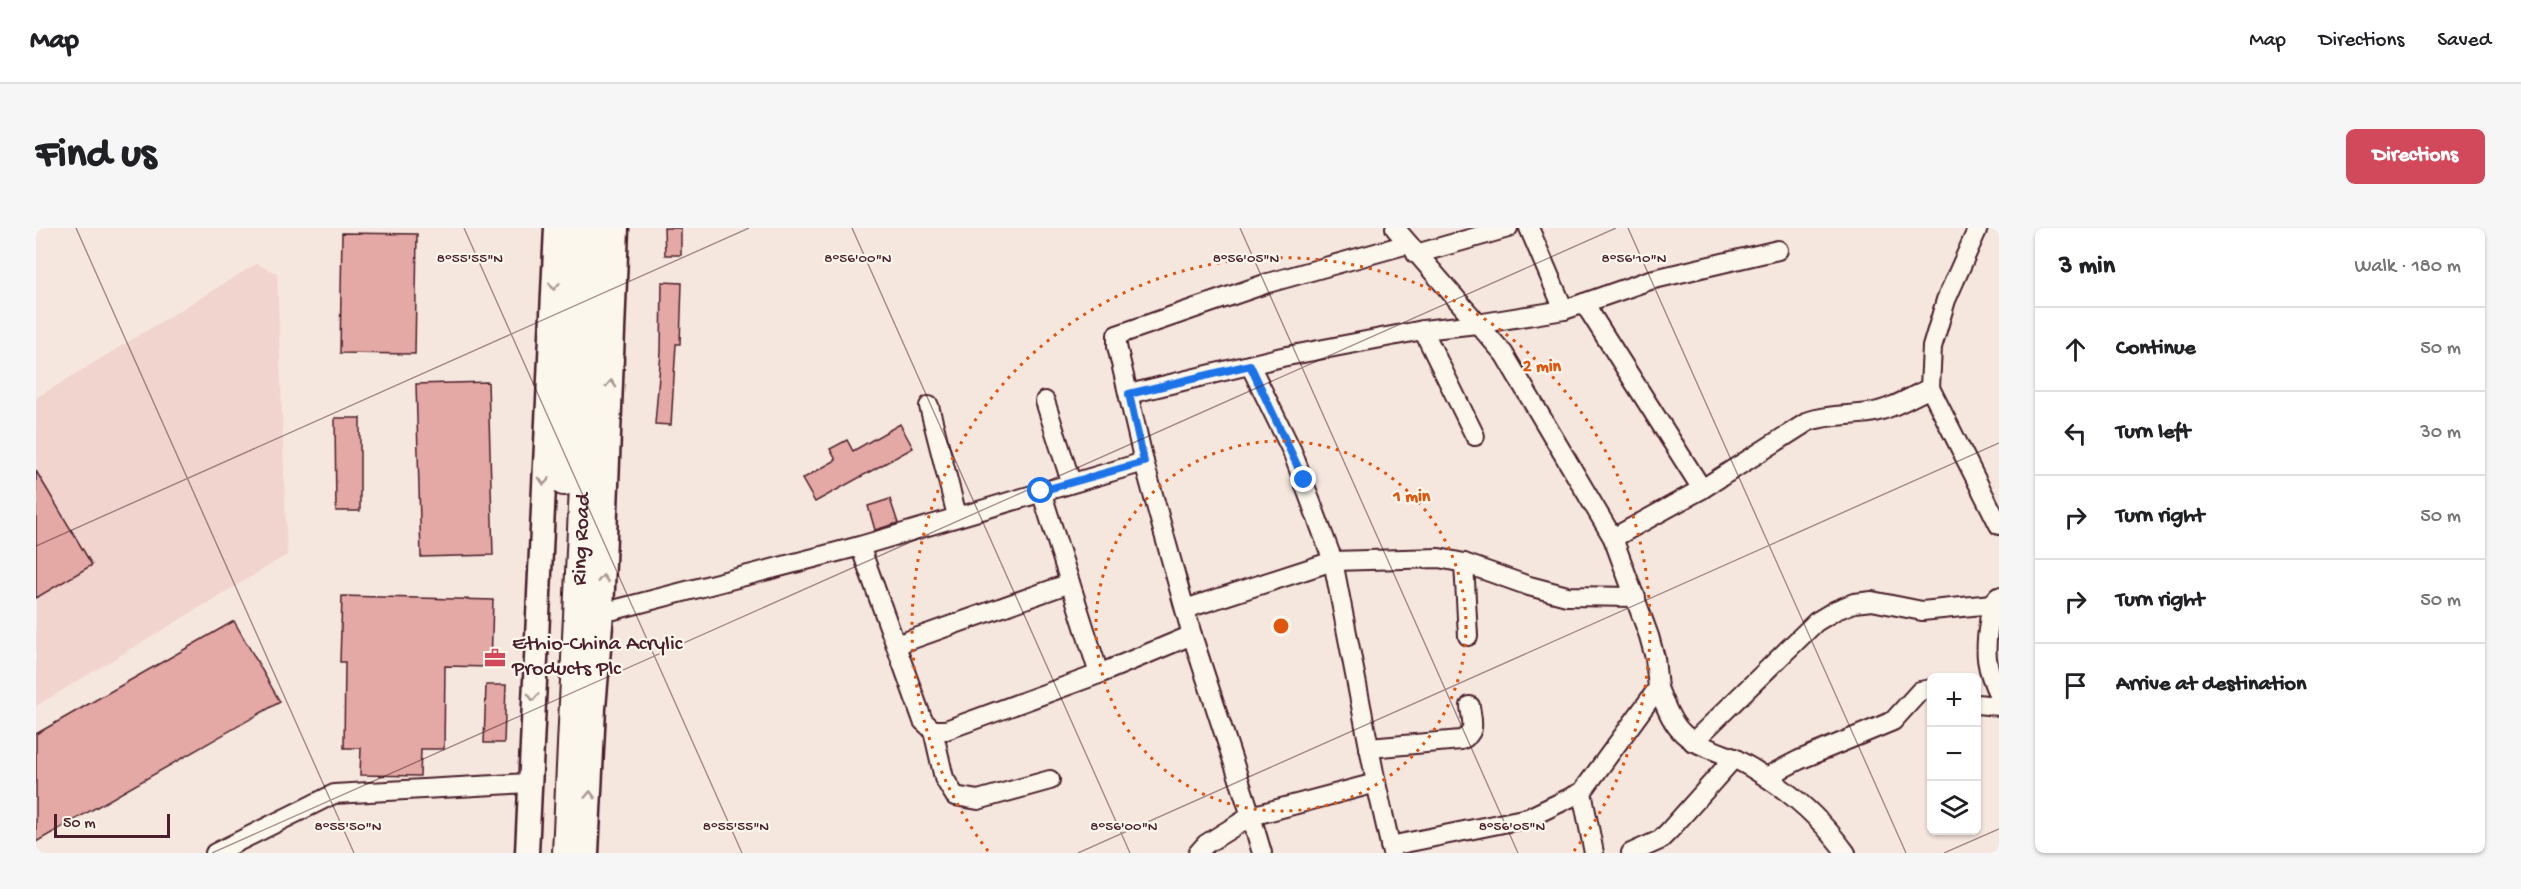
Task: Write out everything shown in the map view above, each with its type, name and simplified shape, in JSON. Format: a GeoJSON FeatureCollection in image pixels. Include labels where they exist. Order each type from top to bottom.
{"type":"FeatureCollection","features":[{"type":"Feature","properties":{"kind":"highway","name":"Ring Road"},"geometry":{"type":"LineString","coordinates":[[548,853],[575,228]]}},
{"type":"Feature","properties":{"kind":"highway","name":"Ring Road"},"geometry":{"type":"LineString","coordinates":[[568,853],[597,228]]}},
{"type":"Feature","properties":{"kind":"street"},"geometry":{"type":"LineString","coordinates":[[527,853],[556,228]]}},
{"type":"Feature","properties":{"kind":"street"},"geometry":{"type":"LineString","coordinates":[[587,853],[594,708],[602,613],[617,228]]}},
{"type":"Feature","properties":{"kind":"street"},"geometry":{"type":"LineString","coordinates":[[1395,228],[1504,354],[1613,538],[1636,597],[1655,658],[1658,688],[1670,720],[1679,731],[1694,742],[1734,758],[1768,776],[1811,809],[1846,853]]}},
{"type":"Feature","properties":{"kind":"street"},"geometry":{"type":"LineString","coordinates":[[1528,228],[1564,310]]}},
{"type":"Feature","properties":{"kind":"street"},"geometry":{"type":"LineString","coordinates":[[1978,228],[1946,300],[1932,347],[1930,388],[1999,525]]}},
{"type":"Feature","properties":{"kind":"street"},"geometry":{"type":"LineString","coordinates":[[1262,853],[1192,635],[1144,462],[1117,346],[1118,333],[1268,283],[1501,229]]}},
{"type":"Feature","properties":{"kind":"street"},"geometry":{"type":"LineString","coordinates":[[1129,394],[1282,357],[1423,330],[1564,310],[1650,280],[1778,250]]}},
{"type":"Feature","properties":{"kind":"street"},"geometry":{"type":"LineString","coordinates":[[1584,303],[1702,489]]}},
{"type":"Feature","properties":{"kind":"street"},"geometry":{"type":"LineString","coordinates":[[1423,330],[1475,436]]}},
{"type":"Feature","properties":{"kind":"street"},"geometry":{"type":"LineString","coordinates":[[1250,365],[1296,460],[1333,561],[1391,849],[1528,818],[1582,792],[1658,688]]}},
{"type":"Feature","properties":{"kind":"street"},"geometry":{"type":"LineString","coordinates":[[1613,538],[1702,489],[1809,421],[1826,415],[1869,413],[1930,388]]}},
{"type":"Feature","properties":{"kind":"street"},"geometry":{"type":"LineString","coordinates":[[1045,401],[1071,482]]}},
{"type":"Feature","properties":{"kind":"street"},"geometry":{"type":"LineString","coordinates":[[929,406],[957,516]]}},
{"type":"Feature","properties":{"kind":"street"},"geometry":{"type":"LineString","coordinates":[[602,613],[860,546],[1144,462]]}},
{"type":"Feature","properties":{"kind":"street"},"geometry":{"type":"LineString","coordinates":[[1041,491],[1099,674]]}},
{"type":"Feature","properties":{"kind":"street"},"geometry":{"type":"LineString","coordinates":[[860,546],[923,721],[933,730],[944,778],[954,796],[978,800],[1050,780]]}},
{"type":"Feature","properties":{"kind":"street"},"geometry":{"type":"LineString","coordinates":[[1185,609],[1333,561],[1439,558],[1464,563],[1529,586],[1567,596],[1636,597]]}},
{"type":"Feature","properties":{"kind":"street"},"geometry":{"type":"LineString","coordinates":[[1464,563],[1468,636]]}},
{"type":"Feature","properties":{"kind":"street"},"geometry":{"type":"LineString","coordinates":[[896,645],[1070,583]]}},
{"type":"Feature","properties":{"kind":"street"},"geometry":{"type":"LineString","coordinates":[[1694,742],[1816,622],[1854,603],[1872,601],[1922,611],[1995,600],[1985,647],[1986,663],[1999,696]]}},
{"type":"Feature","properties":{"kind":"street"},"geometry":{"type":"LineString","coordinates":[[933,730],[946,730],[1099,674],[1192,635]]}},
{"type":"Feature","properties":{"kind":"street"},"geometry":{"type":"LineString","coordinates":[[1768,776],[1799,760],[1893,721],[1920,692],[1927,690]]}},
{"type":"Feature","properties":{"kind":"street"},"geometry":{"type":"LineString","coordinates":[[1981,704],[1999,706]]}},
{"type":"Feature","properties":{"kind":"street"},"geometry":{"type":"LineString","coordinates":[[1369,748],[1461,740],[1469,736],[1473,730],[1470,706]]}},
{"type":"Feature","properties":{"kind":"street"},"geometry":{"type":"LineString","coordinates":[[1630,853],[1659,840],[1669,831],[1734,758]]}},
{"type":"Feature","properties":{"kind":"street"},"geometry":{"type":"LineString","coordinates":[[215,853],[334,794],[529,783]]}},
{"type":"Feature","properties":{"kind":"street"},"geometry":{"type":"LineString","coordinates":[[1198,853],[1206,844],[1251,816],[1376,783]]}},
{"type":"Feature","properties":{"kind":"street"},"geometry":{"type":"LineString","coordinates":[[1582,792],[1594,853]]}},
{"type":"Feature","properties":{"kind":"shaded area"},"geometry":{"type":"Polygon","coordinates":[[[256,264],[277,273],[287,555],[36,706],[36,398],[256,264]]]}},
{"type":"Feature","properties":{"kind":"building"},"geometry":{"type":"Polygon","coordinates":[[[664,228],[681,228],[681,255],[665,255],[664,228]]]}},
{"type":"Feature","properties":{"kind":"building"},"geometry":{"type":"Polygon","coordinates":[[[342,233],[417,234],[415,354],[340,353],[342,233]]]}},
{"type":"Feature","properties":{"kind":"building"},"geometry":{"type":"Polygon","coordinates":[[[662,282],[682,283],[680,344],[676,344],[671,425],[655,424],[661,352],[662,282]]]}},
{"type":"Feature","properties":{"kind":"building"},"geometry":{"type":"Polygon","coordinates":[[[488,382],[493,555],[421,557],[416,384],[488,382]]]}},
{"type":"Feature","properties":{"kind":"building"},"geometry":{"type":"Polygon","coordinates":[[[335,418],[360,418],[360,511],[336,511],[335,418]]]}},
{"type":"Feature","properties":{"kind":"building"},"geometry":{"type":"Polygon","coordinates":[[[900,424],[913,448],[815,502],[802,479],[836,460],[830,449],[847,440],[853,451],[900,424]]]}},
{"type":"Feature","properties":{"kind":"building"},"geometry":{"type":"Polygon","coordinates":[[[36,471],[92,565],[36,598],[36,471]]]}},
{"type":"Feature","properties":{"kind":"building"},"geometry":{"type":"Polygon","coordinates":[[[890,499],[898,523],[875,530],[868,506],[890,499]]]}},
{"type":"Feature","properties":{"kind":"building"},"geometry":{"type":"Polygon","coordinates":[[[342,596],[493,600],[491,667],[445,666],[444,749],[421,749],[420,776],[360,775],[361,748],[344,748],[345,662],[340,662],[342,596]]]}},
{"type":"Feature","properties":{"kind":"building"},"geometry":{"type":"Polygon","coordinates":[[[234,621],[280,702],[36,842],[36,734],[234,621]]]}},
{"type":"Feature","properties":{"kind":"building"},"geometry":{"type":"Polygon","coordinates":[[[486,685],[506,685],[504,743],[484,743],[486,685]]]}},
{"type":"Feature","properties":{"kind":"place","name":"Ethio-China Acrylic Products Plc"},"geometry":{"type":"Point","coordinates":[495,658]}},
{"type":"Feature","properties":{"kind":"route"},"geometry":{"type":"LineString","coordinates":[[1041,491],[1144,462],[1129,394],[1250,365],[1304,480]]}}]}
